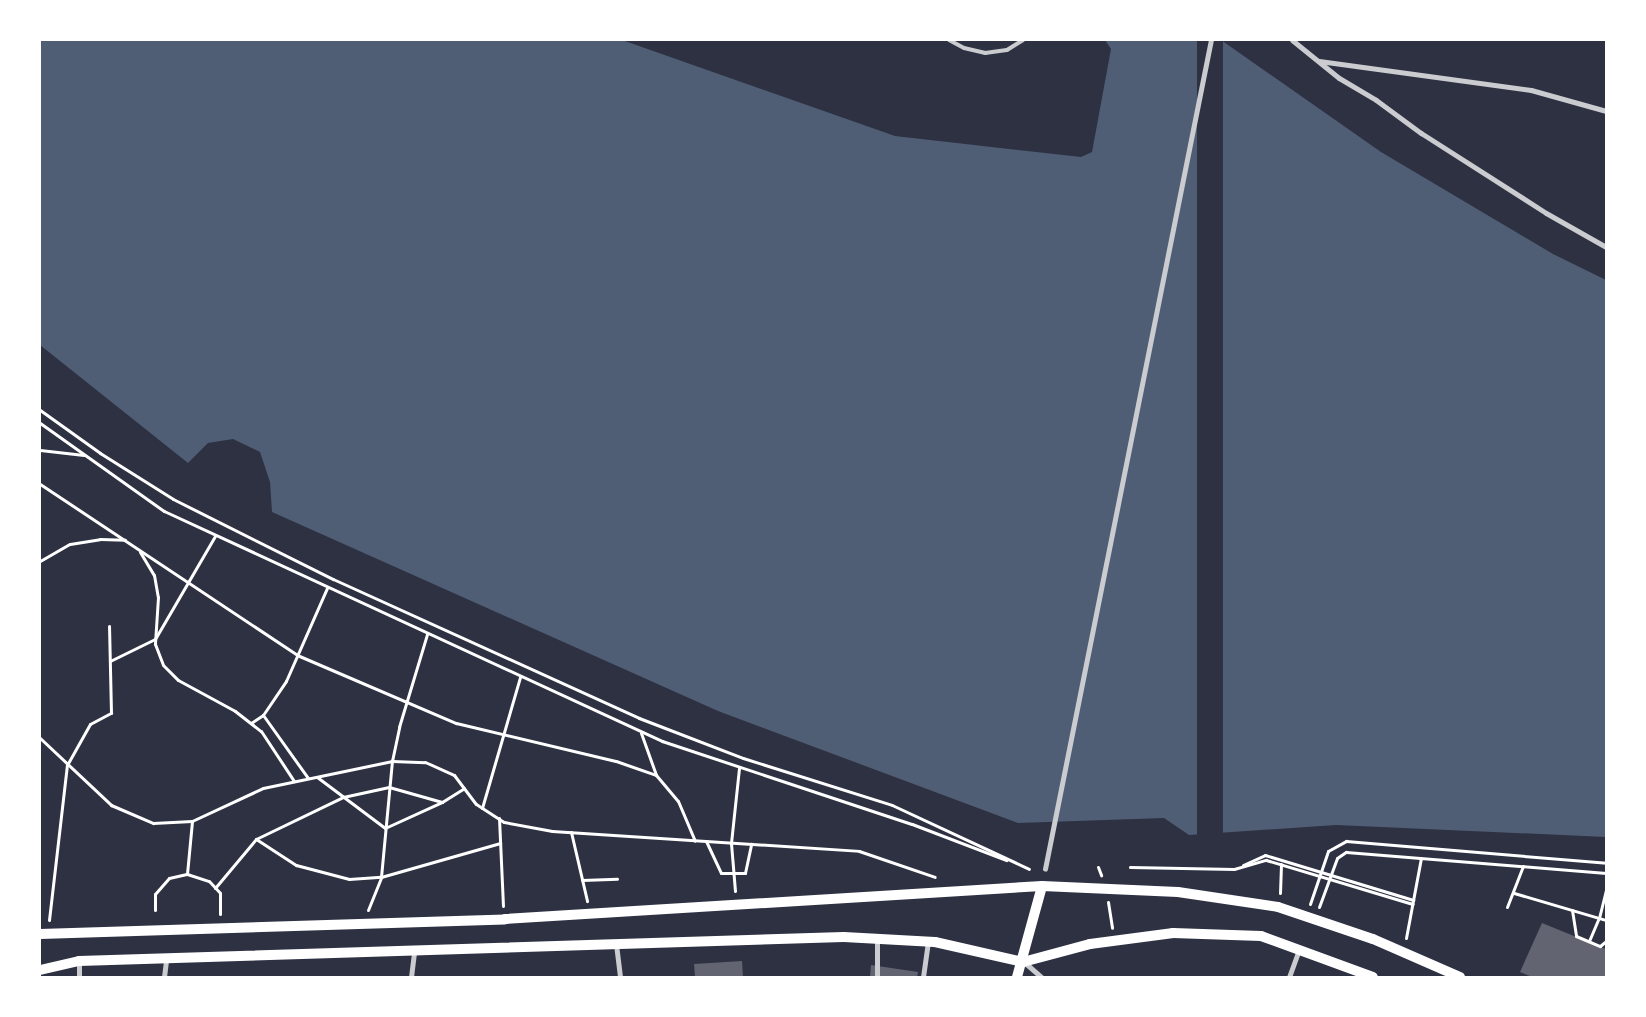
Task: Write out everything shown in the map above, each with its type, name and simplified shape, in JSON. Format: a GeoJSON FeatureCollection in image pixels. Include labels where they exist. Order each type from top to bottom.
{"type":"FeatureCollection","features":[{"type":"Feature","properties":{"kind":"main road"},"geometry":{"type":"LineString","coordinates":[[44,931],[505,918],[1042,886],[1105,888],[1178,892],[1278,907],[1374,938],[1460,977]]}},
{"type":"Feature","properties":{"kind":"main road"},"geometry":{"type":"LineString","coordinates":[[1017,977],[1023,962],[1042,886]]}},
{"type":"Feature","properties":{"kind":"main road"},"geometry":{"type":"LineString","coordinates":[[40,970],[79,961],[166,960],[844,936],[928,942],[1023,962],[1114,941],[1173,933],[1261,936],[1373,977]]}},
{"type":"Feature","properties":{"kind":"street"},"geometry":{"type":"LineString","coordinates":[[1045,869],[1049,858],[1211,40]]}},
{"type":"Feature","properties":{"kind":"street"},"geometry":{"type":"LineString","coordinates":[[1292,40],[1317,61],[1456,156],[1606,247]]}},
{"type":"Feature","properties":{"kind":"street"},"geometry":{"type":"LineString","coordinates":[[1317,61],[1531,90],[1606,111]]}},
{"type":"Feature","properties":{"kind":"street"},"geometry":{"type":"LineString","coordinates":[[877,938],[877,977]]}},
{"type":"Feature","properties":{"kind":"street"},"geometry":{"type":"LineString","coordinates":[[923,977],[928,942]]}},
{"type":"Feature","properties":{"kind":"street"},"geometry":{"type":"LineString","coordinates":[[616,944],[620,977]]}},
{"type":"Feature","properties":{"kind":"street"},"geometry":{"type":"LineString","coordinates":[[411,977],[414,950]]}},
{"type":"Feature","properties":{"kind":"street"},"geometry":{"type":"LineString","coordinates":[[1289,977],[1299,950]]}},
{"type":"Feature","properties":{"kind":"street"},"geometry":{"type":"LineString","coordinates":[[164,977],[166,960]]}},
{"type":"Feature","properties":{"kind":"street"},"geometry":{"type":"LineString","coordinates":[[79,961],[79,977]]}},
{"type":"Feature","properties":{"kind":"street"},"geometry":{"type":"LineString","coordinates":[[1023,962],[1041,977]]}},
{"type":"Feature","properties":{"kind":"lane"},"geometry":{"type":"LineString","coordinates":[[949,40],[964,48],[985,53],[1007,50],[1023,40]]}},
{"type":"Feature","properties":{"kind":"path"},"geometry":{"type":"LineString","coordinates":[[40,410],[100,453],[173,499],[333,579],[640,718],[743,758],[892,805],[1030,869],[912,824],[739,768],[641,732],[164,511],[40,423]]}},
{"type":"Feature","properties":{"kind":"path"},"geometry":{"type":"LineString","coordinates":[[40,450],[87,456]]}},
{"type":"Feature","properties":{"kind":"path"},"geometry":{"type":"LineString","coordinates":[[40,484],[297,655],[456,723],[505,734],[656,775]]}},
{"type":"Feature","properties":{"kind":"path"},"geometry":{"type":"LineString","coordinates":[[110,661],[155,639],[215,536]]}},
{"type":"Feature","properties":{"kind":"path"},"geometry":{"type":"LineString","coordinates":[[40,561],[70,544],[100,539],[125,540]]}},
{"type":"Feature","properties":{"kind":"path"},"geometry":{"type":"LineString","coordinates":[[139,550],[154,575],[158,596],[155,639],[164,665],[178,680],[252,723],[261,731],[294,781]]}},
{"type":"Feature","properties":{"kind":"path"},"geometry":{"type":"LineString","coordinates":[[252,723],[263,715],[286,681],[327,588]]}},
{"type":"Feature","properties":{"kind":"path"},"geometry":{"type":"LineString","coordinates":[[44,931],[66,765],[90,724],[111,714],[109,626]]}},
{"type":"Feature","properties":{"kind":"path"},"geometry":{"type":"LineString","coordinates":[[365,923],[380,877],[392,761],[405,702],[427,634]]}},
{"type":"Feature","properties":{"kind":"path"},"geometry":{"type":"LineString","coordinates":[[482,808],[505,734],[520,676]]}},
{"type":"Feature","properties":{"kind":"path"},"geometry":{"type":"LineString","coordinates":[[263,715],[308,778]]}},
{"type":"Feature","properties":{"kind":"path"},"geometry":{"type":"LineString","coordinates":[[641,732],[656,775],[678,801],[695,840]]}},
{"type":"Feature","properties":{"kind":"path"},"geometry":{"type":"LineString","coordinates":[[40,738],[66,765],[111,805],[153,823],[192,821],[263,788],[294,781],[392,761],[425,762],[454,775],[482,808],[499,818],[570,832],[859,851],[940,879]]}},
{"type":"Feature","properties":{"kind":"path"},"geometry":{"type":"LineString","coordinates":[[736,897],[731,843],[739,768]]}},
{"type":"Feature","properties":{"kind":"path"},"geometry":{"type":"LineString","coordinates":[[317,776],[385,828]]}},
{"type":"Feature","properties":{"kind":"path"},"geometry":{"type":"LineString","coordinates":[[215,888],[256,839],[343,797],[389,787],[442,802]]}},
{"type":"Feature","properties":{"kind":"path"},"geometry":{"type":"LineString","coordinates":[[385,828],[442,802],[464,788]]}},
{"type":"Feature","properties":{"kind":"path"},"geometry":{"type":"LineString","coordinates":[[499,818],[505,918]]}},
{"type":"Feature","properties":{"kind":"path"},"geometry":{"type":"LineString","coordinates":[[187,874],[192,821]]}},
{"type":"Feature","properties":{"kind":"path"},"geometry":{"type":"LineString","coordinates":[[570,832],[590,914]]}},
{"type":"Feature","properties":{"kind":"path"},"geometry":{"type":"LineString","coordinates":[[256,839],[296,865],[349,879],[380,877],[500,843]]}},
{"type":"Feature","properties":{"kind":"path"},"geometry":{"type":"LineString","coordinates":[[706,841],[721,873],[745,873],[751,844]]}},
{"type":"Feature","properties":{"kind":"path"},"geometry":{"type":"LineString","coordinates":[[1309,907],[1328,851],[1346,841],[1606,863]]}},
{"type":"Feature","properties":{"kind":"path"},"geometry":{"type":"LineString","coordinates":[[1318,910],[1337,858],[1346,852],[1606,873]]}},
{"type":"Feature","properties":{"kind":"path"},"geometry":{"type":"LineString","coordinates":[[1234,869],[1265,855],[1321,871],[1330,877]]}},
{"type":"Feature","properties":{"kind":"path"},"geometry":{"type":"LineString","coordinates":[[1406,940],[1421,858]]}},
{"type":"Feature","properties":{"kind":"path"},"geometry":{"type":"LineString","coordinates":[[1280,896],[1281,859]]}},
{"type":"Feature","properties":{"kind":"path"},"geometry":{"type":"LineString","coordinates":[[1130,867],[1234,869],[1266,860],[1413,902]]}},
{"type":"Feature","properties":{"kind":"path"},"geometry":{"type":"LineString","coordinates":[[1507,907],[1523,866]]}},
{"type":"Feature","properties":{"kind":"path"},"geometry":{"type":"LineString","coordinates":[[1098,867],[1105,888],[1114,941]]}},
{"type":"Feature","properties":{"kind":"path"},"geometry":{"type":"LineString","coordinates":[[155,910],[155,894],[169,878],[187,874],[209,881],[220,893],[219,927]]}},
{"type":"Feature","properties":{"kind":"path"},"geometry":{"type":"LineString","coordinates":[[582,880],[617,879]]}},
{"type":"Feature","properties":{"kind":"path"},"geometry":{"type":"LineString","coordinates":[[1589,941],[1600,918],[1606,889]]}},
{"type":"Feature","properties":{"kind":"path"},"geometry":{"type":"LineString","coordinates":[[1514,893],[1606,920]]}},
{"type":"Feature","properties":{"kind":"path"},"geometry":{"type":"LineString","coordinates":[[1572,910],[1576,936],[1600,946],[1606,941]]}},
{"type":"Feature","properties":{"kind":"water"},"geometry":{"type":"Polygon","coordinates":[[[40,40],[622,40],[895,136],[1081,157],[1092,152],[1111,49],[1105,40],[1221,40],[1381,152],[1553,254],[1606,280],[1606,837],[1336,825],[1189,835],[1164,818],[1018,823],[718,711],[272,512],[270,482],[260,452],[233,439],[208,443],[188,463],[40,345],[40,40]]]}},
{"type":"Feature","properties":{"kind":"pier"},"geometry":{"type":"Polygon","coordinates":[[[1197,40],[1223,40],[1223,840],[1197,840],[1197,40]]]}},
{"type":"Feature","properties":{"kind":"building"},"geometry":{"type":"Polygon","coordinates":[[[1542,923],[1606,949],[1606,977],[1532,977],[1520,972],[1542,923]]]}},
{"type":"Feature","properties":{"kind":"building"},"geometry":{"type":"Polygon","coordinates":[[[742,961],[743,977],[695,977],[694,964],[742,961]]]}},
{"type":"Feature","properties":{"kind":"building"},"geometry":{"type":"Polygon","coordinates":[[[871,965],[918,972],[917,977],[870,977],[871,965]]]}}]}
